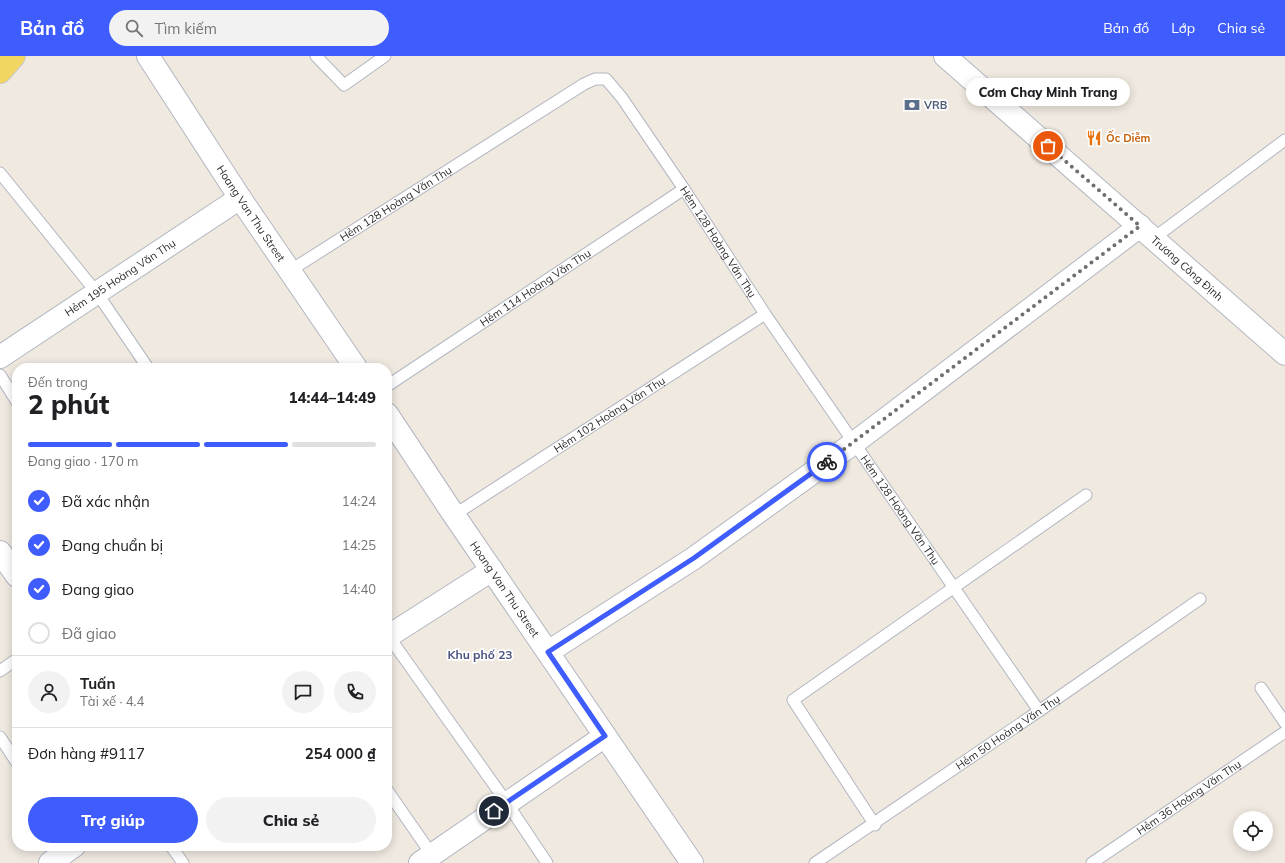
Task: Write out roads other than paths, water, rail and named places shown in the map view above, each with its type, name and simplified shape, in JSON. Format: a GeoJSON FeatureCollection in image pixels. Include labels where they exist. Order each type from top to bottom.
{"type":"FeatureCollection","features":[{"type":"Feature","properties":{"kind":"main road"},"geometry":{"type":"LineString","coordinates":[[0,72],[14,56]]}},
{"type":"Feature","properties":{"kind":"street","name":"Hoang Van Thu Street"},"geometry":{"type":"LineString","coordinates":[[148,56],[240,198],[353,363]]}},
{"type":"Feature","properties":{"kind":"street","name":"Trương Công Định"},"geometry":{"type":"LineString","coordinates":[[945,56],[1285,354]]}},
{"type":"Feature","properties":{"kind":"street","name":"Hẻm 195 Hoàng Văn Thụ"},"geometry":{"type":"LineString","coordinates":[[0,357],[240,198]]}},
{"type":"Feature","properties":{"kind":"street"},"geometry":{"type":"LineString","coordinates":[[548,652],[694,558],[1147,232]]}},
{"type":"Feature","properties":{"kind":"street","name":"Hoang Van Thu Street"},"geometry":{"type":"LineString","coordinates":[[392,422],[454,515],[692,863]]}},
{"type":"Feature","properties":{"kind":"street"},"geometry":{"type":"LineString","coordinates":[[0,552],[12,569]]}},
{"type":"Feature","properties":{"kind":"street"},"geometry":{"type":"LineString","coordinates":[[392,633],[492,570]]}},
{"type":"Feature","properties":{"kind":"street"},"geometry":{"type":"LineString","coordinates":[[426,859],[605,736]]}},
{"type":"Feature","properties":{"kind":"lane"},"geometry":{"type":"LineString","coordinates":[[316,56],[344,85],[386,56]]}},
{"type":"Feature","properties":{"kind":"lane","name":"Hẻm 128 Hoàng Văn Thụ"},"geometry":{"type":"LineString","coordinates":[[290,270],[578,88],[594,79],[606,79],[622,98],[684,189],[765,314],[1039,712]]}},
{"type":"Feature","properties":{"kind":"lane"},"geometry":{"type":"LineString","coordinates":[[1147,232],[1285,140]]}},
{"type":"Feature","properties":{"kind":"lane"},"geometry":{"type":"LineString","coordinates":[[0,173],[97,293],[145,363]]}},
{"type":"Feature","properties":{"kind":"lane","name":"Hẻm 114 Hoàng Văn Thụ"},"geometry":{"type":"LineString","coordinates":[[392,383],[684,189]]}},
{"type":"Feature","properties":{"kind":"lane","name":"Hẻm 102 Hoàng Văn Thụ"},"geometry":{"type":"LineString","coordinates":[[454,515],[765,314]]}},
{"type":"Feature","properties":{"kind":"lane"},"geometry":{"type":"LineString","coordinates":[[0,375],[12,394]]}},
{"type":"Feature","properties":{"kind":"lane"},"geometry":{"type":"LineString","coordinates":[[875,825],[793,700],[1086,495]]}},
{"type":"Feature","properties":{"kind":"lane","name":"Hẻm 50 Hoàng Văn Thụ"},"geometry":{"type":"LineString","coordinates":[[815,863],[1039,712],[1200,599]]}},
{"type":"Feature","properties":{"kind":"lane"},"geometry":{"type":"LineString","coordinates":[[392,643],[507,803],[547,863]]}},
{"type":"Feature","properties":{"kind":"lane"},"geometry":{"type":"LineString","coordinates":[[0,671],[12,663]]}},
{"type":"Feature","properties":{"kind":"lane"},"geometry":{"type":"LineString","coordinates":[[1261,688],[1285,723]]}},
{"type":"Feature","properties":{"kind":"lane","name":"Hẻm 36 Hoàng Văn Thụ"},"geometry":{"type":"LineString","coordinates":[[1092,863],[1285,732]]}},
{"type":"Feature","properties":{"kind":"lane"},"geometry":{"type":"LineString","coordinates":[[0,738],[12,756]]}},
{"type":"Feature","properties":{"kind":"lane"},"geometry":{"type":"LineString","coordinates":[[392,799],[426,859]]}},
{"type":"Feature","properties":{"kind":"lane"},"geometry":{"type":"LineString","coordinates":[[175,851],[183,863]]}},
{"type":"Feature","properties":{"kind":"place","name":"VRB"},"geometry":{"type":"Point","coordinates":[912,105]}},
{"type":"Feature","properties":{"kind":"place","name":"Ốc Diễm"},"geometry":{"type":"Point","coordinates":[1094,138]}},
{"type":"Feature","properties":{"kind":"place","name":"Cơm Chay Minh Trang"},"geometry":{"type":"Point","coordinates":[1048,146]}},
{"type":"Feature","properties":{"kind":"district","name":"Khu phố 23"},"geometry":{"type":"Point","coordinates":[480,654]}}]}
